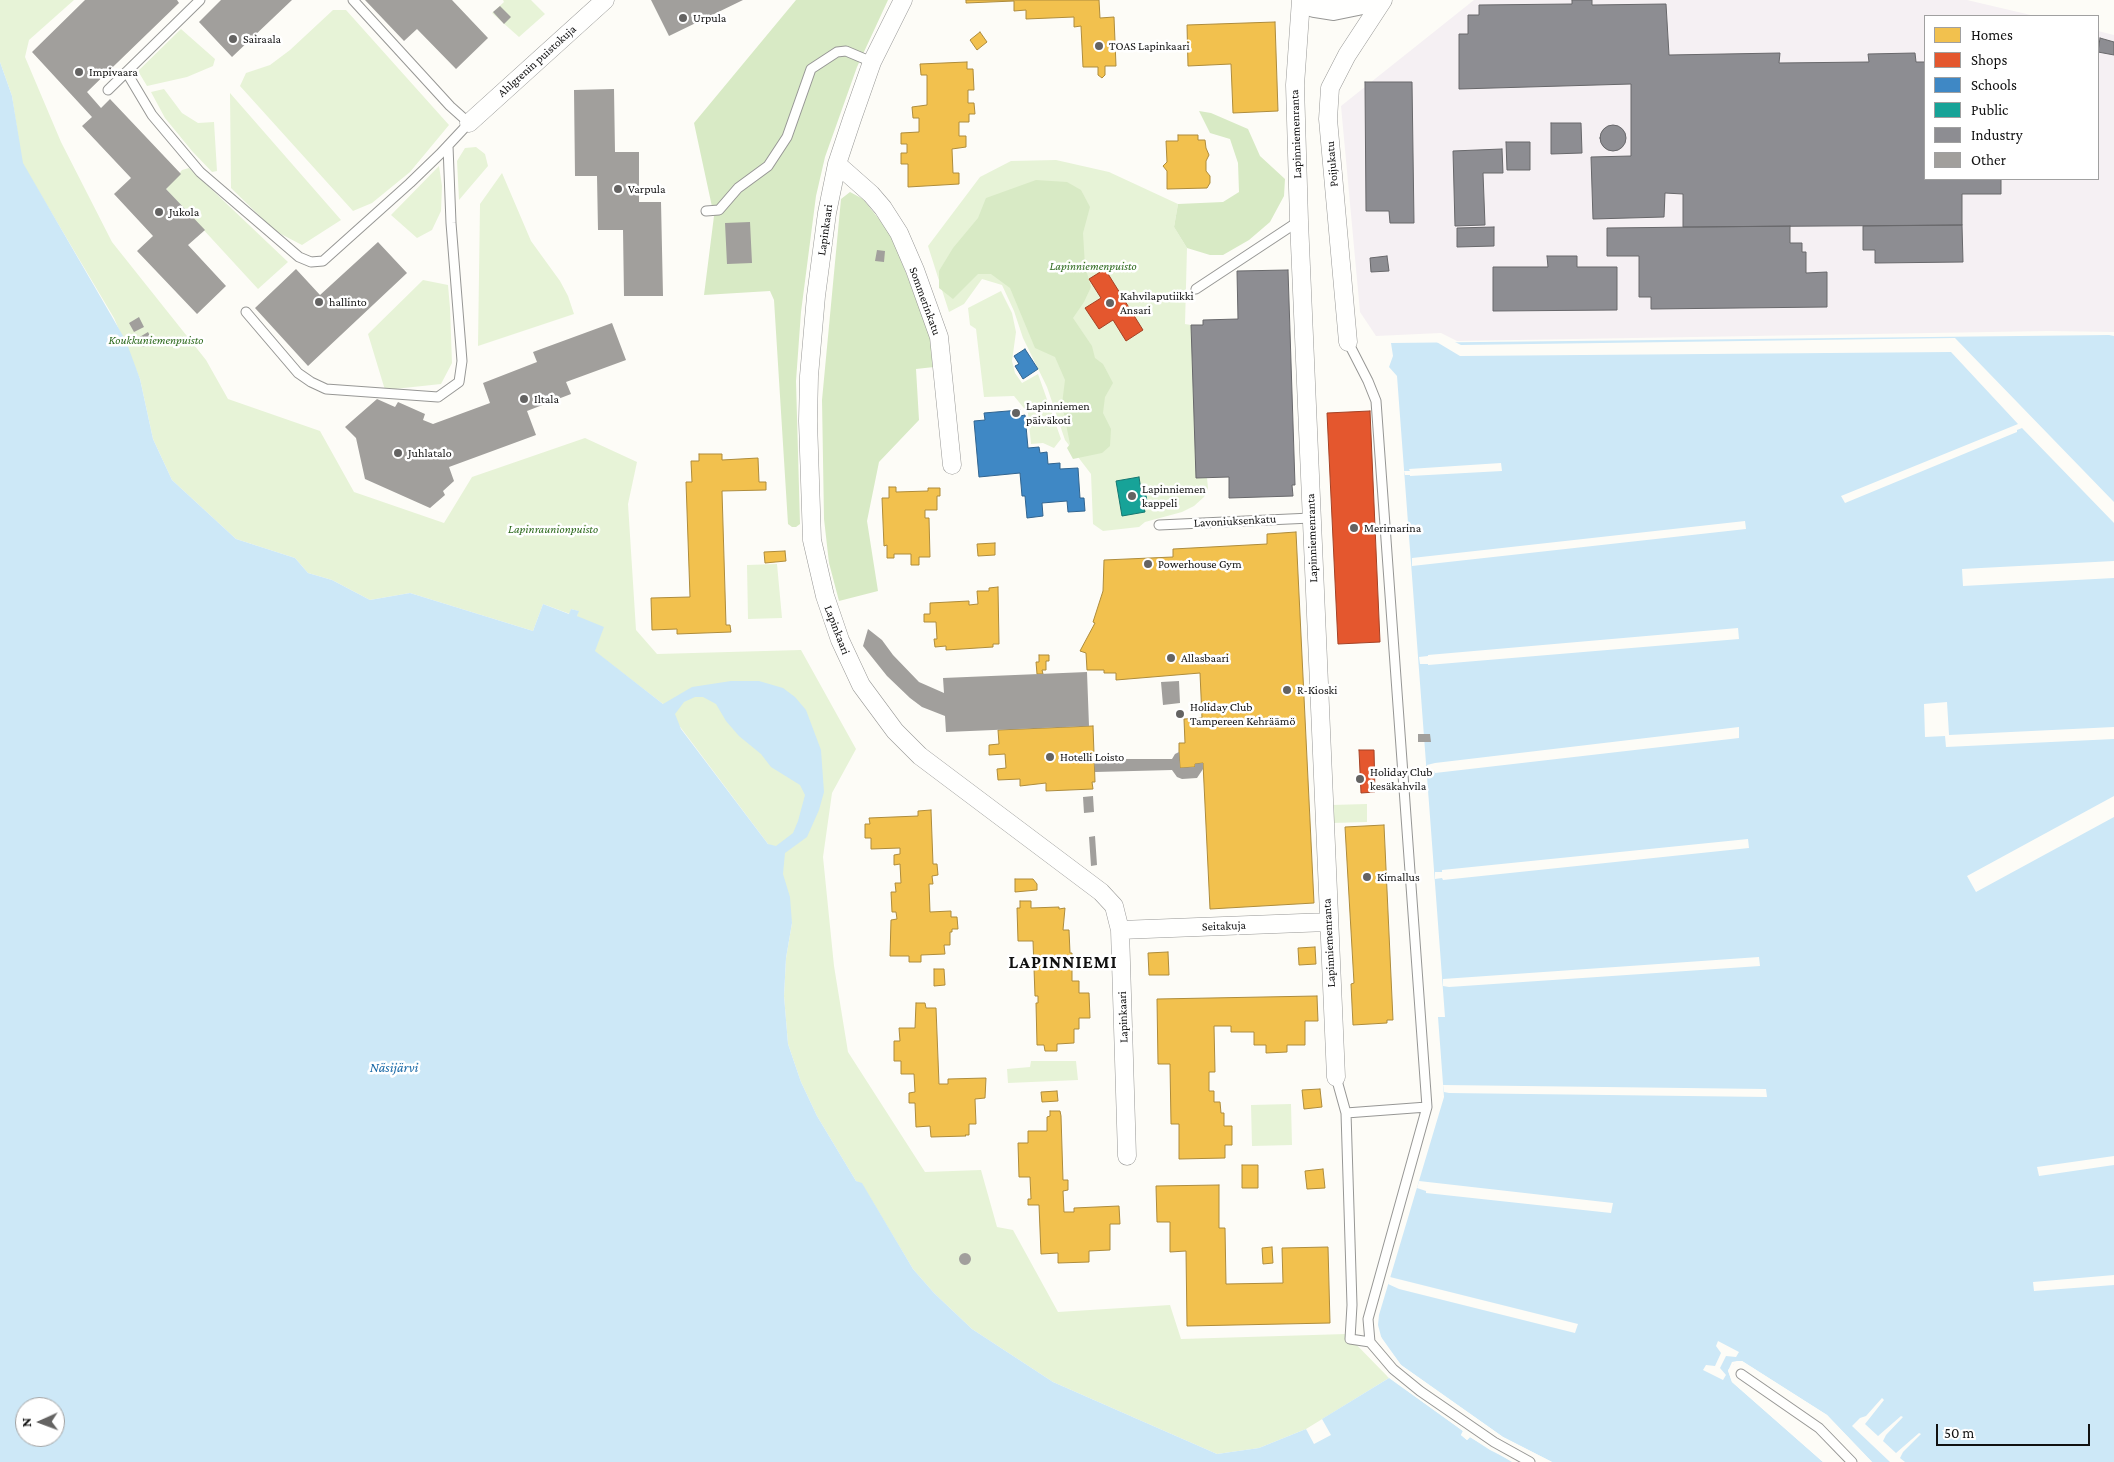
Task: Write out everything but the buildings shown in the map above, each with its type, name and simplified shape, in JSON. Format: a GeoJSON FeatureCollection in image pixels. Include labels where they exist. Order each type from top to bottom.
{"type":"FeatureCollection","features":[{"type":"Feature","properties":{"kind":"street","name":"Lapinkaari"},"geometry":{"type":"LineString","coordinates":[[903,0],[883,36],[872,62],[837,164],[827,214],[816,296],[809,376],[808,421],[812,540],[825,596],[840,640],[861,685],[895,732],[920,756],[955,784],[1101,892],[1114,906],[1120,930],[1128,1156]]}},
{"type":"Feature","properties":{"kind":"street","name":"Lapinniemenranta"},"geometry":{"type":"LineString","coordinates":[[1301,0],[1295,85],[1299,221],[1336,1077]]}},
{"type":"Feature","properties":{"kind":"street"},"geometry":{"type":"LineString","coordinates":[[1307,0],[1314,6],[1333,9],[1377,0]]}},
{"type":"Feature","properties":{"kind":"street","name":"Poijukatu"},"geometry":{"type":"LineString","coordinates":[[1348,342],[1328,119],[1330,88],[1347,55],[1383,0]]}},
{"type":"Feature","properties":{"kind":"street","name":"Ahlgrenin puistokuja"},"geometry":{"type":"LineString","coordinates":[[469,122],[598,2]]}},
{"type":"Feature","properties":{"kind":"street","name":"Sommerinkatu"},"geometry":{"type":"LineString","coordinates":[[837,164],[871,194],[883,208],[899,233],[915,270],[939,337],[952,466]]}},
{"type":"Feature","properties":{"kind":"street","name":"Seitakuja"},"geometry":{"type":"LineString","coordinates":[[1120,930],[1328,922]]}},
{"type":"Feature","properties":{"kind":"lane"},"geometry":{"type":"LineString","coordinates":[[108,90],[200,0]]}},
{"type":"Feature","properties":{"kind":"lane"},"geometry":{"type":"LineString","coordinates":[[127,73],[152,115],[200,172],[300,257],[311,262],[323,261],[410,183],[448,146],[469,122],[450,106],[353,0]]}},
{"type":"Feature","properties":{"kind":"lane"},"geometry":{"type":"LineString","coordinates":[[706,211],[719,210],[738,188],[768,166],[787,137],[811,69],[836,52],[846,51],[872,62]]}},
{"type":"Feature","properties":{"kind":"lane"},"geometry":{"type":"LineString","coordinates":[[246,312],[298,373],[326,389],[438,397],[458,382],[462,361],[450,222],[448,146]]}},
{"type":"Feature","properties":{"kind":"lane"},"geometry":{"type":"LineString","coordinates":[[1196,289],[1299,221]]}},
{"type":"Feature","properties":{"kind":"lane"},"geometry":{"type":"LineString","coordinates":[[1348,342],[1376,401],[1427,1107],[1368,1319],[1370,1342],[1393,1369],[1420,1391],[1494,1442],[1530,1462]]}},
{"type":"Feature","properties":{"kind":"lane","name":"Lavoniuksenkatu"},"geometry":{"type":"LineString","coordinates":[[1159,525],[1311,518]]}},
{"type":"Feature","properties":{"kind":"lane"},"geometry":{"type":"LineString","coordinates":[[1336,1077],[1346,1114],[1352,1305],[1350,1338],[1370,1342]]}},
{"type":"Feature","properties":{"kind":"lane"},"geometry":{"type":"LineString","coordinates":[[1346,1114],[1427,1107]]}},
{"type":"Feature","properties":{"kind":"lane"},"geometry":{"type":"LineString","coordinates":[[1741,1374],[1819,1428],[1852,1462]]}},
{"type":"Feature","properties":{"kind":"shaded area"},"geometry":{"type":"Polygon","coordinates":[[[1474,0],[1967,0],[2031,15],[1924,15],[1924,180],[2099,180],[2099,31],[2114,35],[2114,332],[2049,331],[1457,341],[1441,333],[1376,336],[1360,312],[1341,106],[1474,0]]]}},
{"type":"Feature","properties":{"kind":"green space","name":"Lapinraunionpuisto"},"geometry":{"type":"Polygon","coordinates":[[[0,0],[74,0],[29,40],[25,57],[61,142],[112,242],[206,360],[228,399],[320,431],[354,492],[444,523],[472,477],[585,438],[637,462],[628,504],[636,630],[657,654],[801,650],[856,749],[832,793],[823,857],[834,966],[848,1052],[925,1172],[981,1170],[997,1227],[1013,1230],[1058,1312],[1170,1305],[1181,1339],[1346,1334],[1389,1378],[1306,1429],[1259,1448],[1217,1454],[1053,1382],[972,1329],[934,1293],[913,1269],[862,1184],[856,1181],[817,1116],[801,1082],[788,1044],[784,996],[786,958],[792,923],[768,844],[663,704],[594,651],[577,616],[578,611],[571,609],[570,614],[543,604],[533,631],[410,593],[370,600],[332,580],[308,573],[295,558],[236,539],[172,480],[153,439],[140,379],[114,318],[22,163],[12,96],[0,62],[0,0]]]}},
{"type":"Feature","properties":{"kind":"green space"},"geometry":{"type":"Polygon","coordinates":[[[503,0],[531,0],[545,14],[519,37],[492,13],[504,2],[503,0]]]}},
{"type":"Feature","properties":{"kind":"green space"},"geometry":{"type":"Polygon","coordinates":[[[796,0],[888,0],[857,67],[825,157],[816,196],[801,312],[796,381],[800,524],[792,527],[788,524],[774,300],[770,291],[704,295],[714,216],[694,123],[796,0]]]}},
{"type":"Feature","properties":{"kind":"green space"},"geometry":{"type":"Polygon","coordinates":[[[333,10],[346,10],[449,125],[410,172],[372,203],[353,211],[240,86],[246,73],[270,65],[290,50],[333,10]]]}},
{"type":"Feature","properties":{"kind":"green space"},"geometry":{"type":"Polygon","coordinates":[[[181,29],[215,59],[213,66],[187,77],[147,86],[138,71],[181,29]]]}},
{"type":"Feature","properties":{"kind":"green space"},"geometry":{"type":"Polygon","coordinates":[[[164,89],[182,113],[198,123],[214,122],[217,171],[212,172],[165,118],[151,92],[164,89]]]}},
{"type":"Feature","properties":{"kind":"green space"},"geometry":{"type":"Polygon","coordinates":[[[230,93],[341,220],[302,245],[275,231],[231,188],[230,93]]]}},
{"type":"Feature","properties":{"kind":"green space"},"geometry":{"type":"Polygon","coordinates":[[[1199,111],[1211,113],[1248,129],[1260,156],[1285,179],[1284,196],[1270,222],[1249,240],[1223,255],[1210,255],[1187,248],[1174,227],[1178,204],[1223,202],[1239,192],[1238,163],[1230,139],[1210,133],[1199,111]]]}},
{"type":"Feature","properties":{"kind":"green space"},"geometry":{"type":"Polygon","coordinates":[[[476,147],[485,154],[488,166],[459,200],[457,161],[465,148],[476,147]]]}},
{"type":"Feature","properties":{"kind":"green space","name":"Lapinniemenpuisto"},"geometry":{"type":"Polygon","coordinates":[[[1056,160],[1109,172],[1178,204],[1174,227],[1187,248],[1185,324],[1191,325],[1196,478],[1207,478],[1208,488],[1204,497],[1194,506],[1182,512],[1145,522],[1139,527],[1103,531],[1093,524],[1091,474],[1065,440],[1047,387],[1023,338],[1014,311],[1002,285],[982,279],[964,304],[949,312],[928,246],[980,177],[1011,161],[1056,160]]]}},
{"type":"Feature","properties":{"kind":"green space"},"geometry":{"type":"Polygon","coordinates":[[[439,166],[442,186],[441,211],[432,230],[417,238],[391,215],[439,166]]]}},
{"type":"Feature","properties":{"kind":"green space"},"geometry":{"type":"Polygon","coordinates":[[[189,168],[288,262],[258,289],[166,189],[182,170],[189,168]]]}},
{"type":"Feature","properties":{"kind":"green space"},"geometry":{"type":"Polygon","coordinates":[[[502,173],[531,241],[560,281],[568,296],[574,314],[478,346],[480,204],[502,173]]]}},
{"type":"Feature","properties":{"kind":"green space"},"geometry":{"type":"Polygon","coordinates":[[[1036,180],[1067,182],[1081,190],[1090,207],[1083,233],[1085,266],[1091,287],[1073,318],[1092,346],[1095,358],[1103,364],[1113,383],[1105,397],[1103,413],[1111,429],[1110,446],[1102,453],[1073,459],[1067,448],[1070,444],[1062,404],[1065,380],[1055,357],[1035,348],[1010,288],[991,274],[978,274],[953,299],[939,288],[939,271],[953,248],[978,218],[986,198],[1036,180]]]}},
{"type":"Feature","properties":{"kind":"green space"},"geometry":{"type":"Polygon","coordinates":[[[850,192],[863,199],[890,233],[930,333],[934,367],[916,369],[919,420],[879,462],[867,521],[878,591],[839,601],[829,563],[824,519],[822,400],[841,199],[850,192]]]}},
{"type":"Feature","properties":{"kind":"green space"},"geometry":{"type":"Polygon","coordinates":[[[423,280],[448,285],[452,363],[441,384],[385,390],[368,334],[423,280]]]}},
{"type":"Feature","properties":{"kind":"green space"},"geometry":{"type":"Polygon","coordinates":[[[1001,291],[1012,313],[1016,332],[1012,361],[1015,373],[1022,383],[1038,374],[1061,439],[1054,448],[1043,443],[1031,444],[1028,413],[1014,396],[984,397],[976,329],[970,325],[968,308],[1001,291]]]}},
{"type":"Feature","properties":{"kind":"green space"},"geometry":{"type":"Polygon","coordinates":[[[777,564],[782,618],[748,619],[747,565],[777,564]]]}},
{"type":"Feature","properties":{"kind":"green space"},"geometry":{"type":"Polygon","coordinates":[[[1367,804],[1367,822],[1332,823],[1331,805],[1367,804]]]}},
{"type":"Feature","properties":{"kind":"green space"},"geometry":{"type":"Polygon","coordinates":[[[1031,1061],[1076,1061],[1078,1080],[1008,1083],[1007,1069],[1030,1067],[1031,1061]]]}},
{"type":"Feature","properties":{"kind":"green space"},"geometry":{"type":"Polygon","coordinates":[[[1291,1104],[1292,1145],[1252,1146],[1251,1105],[1291,1104]]]}},
{"type":"Feature","properties":{"kind":"water","name":"Näsijärvi"},"geometry":{"type":"Polygon","coordinates":[[[0,62],[12,96],[23,163],[126,341],[140,379],[153,439],[172,480],[236,539],[295,558],[308,573],[332,580],[370,600],[410,593],[533,631],[543,604],[569,614],[571,609],[579,611],[577,616],[604,627],[595,651],[663,704],[692,687],[731,681],[759,681],[783,688],[795,697],[806,710],[821,750],[824,792],[819,810],[807,837],[785,853],[783,874],[790,897],[792,923],[786,958],[784,996],[788,1044],[801,1082],[817,1116],[856,1181],[862,1183],[913,1269],[934,1293],[972,1329],[1053,1382],[1217,1454],[1259,1448],[1306,1429],[1314,1444],[1331,1435],[1322,1419],[1389,1378],[1463,1431],[1461,1435],[1467,1440],[1470,1437],[1512,1462],[0,1462],[0,62]],[[695,697],[684,702],[675,714],[681,729],[768,844],[776,846],[793,833],[805,795],[800,785],[771,767],[761,754],[739,736],[726,721],[716,704],[703,697],[695,697]]]}},
{"type":"Feature","properties":{"kind":"water"},"geometry":{"type":"Polygon","coordinates":[[[2114,336],[2114,1462],[1872,1462],[1827,1415],[1742,1361],[1737,1361],[1728,1370],[1732,1382],[1823,1462],[1552,1462],[1503,1437],[1401,1365],[1382,1340],[1378,1325],[1379,1315],[1444,1097],[1438,1017],[1445,1017],[1397,376],[1389,367],[1393,356],[1391,343],[2114,336]]]}},
{"type":"Feature","properties":{"kind":"pier"},"geometry":{"type":"Polygon","coordinates":[[[1955,338],[2114,502],[2114,523],[2022,428],[2017,430],[2017,432],[1845,503],[1841,496],[2018,424],[1951,352],[1460,356],[1435,341],[1453,341],[1461,345],[1955,338]]]}},
{"type":"Feature","properties":{"kind":"pier"},"geometry":{"type":"Polygon","coordinates":[[[1501,463],[1502,471],[1410,476],[1405,475],[1404,471],[1410,471],[1409,469],[1501,463]]]}},
{"type":"Feature","properties":{"kind":"pier"},"geometry":{"type":"Polygon","coordinates":[[[1745,521],[1746,529],[1412,566],[1412,558],[1745,521]]]}},
{"type":"Feature","properties":{"kind":"pier"},"geometry":{"type":"Polygon","coordinates":[[[2114,561],[2114,578],[1963,586],[1962,569],[2114,561]]]}},
{"type":"Feature","properties":{"kind":"pier"},"geometry":{"type":"Polygon","coordinates":[[[1738,628],[1739,639],[1428,665],[1420,664],[1419,657],[1428,655],[1738,628]]]}},
{"type":"Feature","properties":{"kind":"pier"},"geometry":{"type":"Polygon","coordinates":[[[1947,702],[1949,735],[2114,727],[2114,739],[1946,747],[1945,736],[1925,737],[1924,704],[1947,702]]]}},
{"type":"Feature","properties":{"kind":"pier"},"geometry":{"type":"Polygon","coordinates":[[[1739,727],[1739,738],[1435,773],[1434,771],[1428,771],[1427,765],[1435,763],[1739,727]]]}},
{"type":"Feature","properties":{"kind":"pier"},"geometry":{"type":"Polygon","coordinates":[[[2114,796],[2114,817],[1976,892],[1967,876],[2114,796]]]}},
{"type":"Feature","properties":{"kind":"pier"},"geometry":{"type":"Polygon","coordinates":[[[1748,839],[1749,848],[1443,880],[1442,878],[1435,879],[1435,872],[1442,872],[1442,870],[1748,839]]]}},
{"type":"Feature","properties":{"kind":"pier"},"geometry":{"type":"Polygon","coordinates":[[[1759,957],[1760,966],[1443,986],[1443,979],[1759,957]]]}},
{"type":"Feature","properties":{"kind":"pier"},"geometry":{"type":"Polygon","coordinates":[[[1443,1085],[1766,1089],[1767,1097],[1449,1093],[1444,1092],[1443,1085]]]}},
{"type":"Feature","properties":{"kind":"pier"},"geometry":{"type":"Polygon","coordinates":[[[2114,1156],[2114,1165],[2039,1176],[2037,1167],[2114,1156]]]}},
{"type":"Feature","properties":{"kind":"pier"},"geometry":{"type":"Polygon","coordinates":[[[1419,1181],[1613,1203],[1611,1213],[1426,1193],[1426,1191],[1417,1188],[1419,1181]]]}},
{"type":"Feature","properties":{"kind":"pier"},"geometry":{"type":"Polygon","coordinates":[[[2114,1275],[2114,1285],[2034,1291],[2033,1282],[2114,1275]]]}},
{"type":"Feature","properties":{"kind":"pier"},"geometry":{"type":"Polygon","coordinates":[[[1390,1277],[1578,1324],[1575,1333],[1399,1289],[1388,1284],[1390,1277]]]}},
{"type":"Feature","properties":{"kind":"pier"},"geometry":{"type":"Polygon","coordinates":[[[1379,1334],[1401,1365],[1503,1437],[1552,1462],[1541,1460],[1501,1439],[1399,1367],[1380,1341],[1377,1336],[1379,1334]]]}},
{"type":"Feature","properties":{"kind":"pier"},"geometry":{"type":"Polygon","coordinates":[[[1718,1341],[1739,1352],[1736,1357],[1726,1356],[1720,1368],[1726,1375],[1723,1380],[1703,1370],[1706,1365],[1715,1366],[1721,1353],[1716,1346],[1718,1341]]]}},
{"type":"Feature","properties":{"kind":"pier"},"geometry":{"type":"Polygon","coordinates":[[[1742,1361],[1827,1415],[1872,1462],[1868,1462],[1826,1417],[1741,1363],[1734,1364],[1730,1371],[1733,1380],[1825,1462],[1823,1462],[1732,1382],[1728,1371],[1732,1362],[1742,1361]]]}},
{"type":"Feature","properties":{"kind":"pier"},"geometry":{"type":"Polygon","coordinates":[[[1387,1376],[1390,1376],[1465,1429],[1464,1434],[1467,1436],[1471,1434],[1514,1462],[1470,1437],[1467,1440],[1461,1435],[1463,1431],[1387,1376]]]}},
{"type":"Feature","properties":{"kind":"pier"},"geometry":{"type":"Polygon","coordinates":[[[1882,1398],[1884,1400],[1865,1424],[1878,1436],[1901,1416],[1903,1417],[1886,1435],[1883,1441],[1896,1453],[1919,1433],[1921,1434],[1903,1452],[1900,1458],[1905,1462],[1890,1462],[1852,1426],[1860,1418],[1866,1416],[1882,1398]]]}},
{"type":"Feature","properties":{"kind":"place","name":"Urpula"},"geometry":{"type":"Point","coordinates":[683,18]}},
{"type":"Feature","properties":{"kind":"place","name":"Sairaala"},"geometry":{"type":"Point","coordinates":[233,39]}},
{"type":"Feature","properties":{"kind":"place","name":"TOAS Lapinkaari"},"geometry":{"type":"Point","coordinates":[1099,46]}},
{"type":"Feature","properties":{"kind":"place","name":"Impivaara"},"geometry":{"type":"Point","coordinates":[79,72]}},
{"type":"Feature","properties":{"kind":"place","name":"Varpula"},"geometry":{"type":"Point","coordinates":[618,189]}},
{"type":"Feature","properties":{"kind":"place","name":"Jukola"},"geometry":{"type":"Point","coordinates":[159,212]}},
{"type":"Feature","properties":{"kind":"place","name":"hallinto"},"geometry":{"type":"Point","coordinates":[319,302]}},
{"type":"Feature","properties":{"kind":"place","name":"Kahvilaputiikki Ansari"},"geometry":{"type":"Point","coordinates":[1110,303]}},
{"type":"Feature","properties":{"kind":"place","name":"Iltala"},"geometry":{"type":"Point","coordinates":[524,399]}},
{"type":"Feature","properties":{"kind":"place","name":"Lapinniemen päiväkoti"},"geometry":{"type":"Point","coordinates":[1016,413]}},
{"type":"Feature","properties":{"kind":"place","name":"Juhlatalo"},"geometry":{"type":"Point","coordinates":[398,453]}},
{"type":"Feature","properties":{"kind":"place","name":"Lapinniemen kappeli"},"geometry":{"type":"Point","coordinates":[1132,496]}},
{"type":"Feature","properties":{"kind":"place","name":"Merimarina"},"geometry":{"type":"Point","coordinates":[1354,528]}},
{"type":"Feature","properties":{"kind":"place","name":"Powerhouse Gym"},"geometry":{"type":"Point","coordinates":[1148,564]}},
{"type":"Feature","properties":{"kind":"place","name":"Allasbaari"},"geometry":{"type":"Point","coordinates":[1171,658]}},
{"type":"Feature","properties":{"kind":"place","name":"R-Kioski"},"geometry":{"type":"Point","coordinates":[1287,690]}},
{"type":"Feature","properties":{"kind":"place","name":"Holiday Club Tampereen Kehräämö"},"geometry":{"type":"Point","coordinates":[1180,714]}},
{"type":"Feature","properties":{"kind":"place","name":"Hotelli Loisto"},"geometry":{"type":"Point","coordinates":[1050,757]}},
{"type":"Feature","properties":{"kind":"place","name":"Holiday Club kesäkahvila"},"geometry":{"type":"Point","coordinates":[1360,779]}},
{"type":"Feature","properties":{"kind":"place","name":"Kimallus"},"geometry":{"type":"Point","coordinates":[1367,877]}},
{"type":"Feature","properties":{"kind":"district","name":"LAPINNIEMI"},"geometry":{"type":"Point","coordinates":[1063,962]}},
{"type":"Feature","properties":{"kind":"park label","name":"Koukkuniemenpuisto"},"geometry":{"type":"Point","coordinates":[156,340]}}]}
